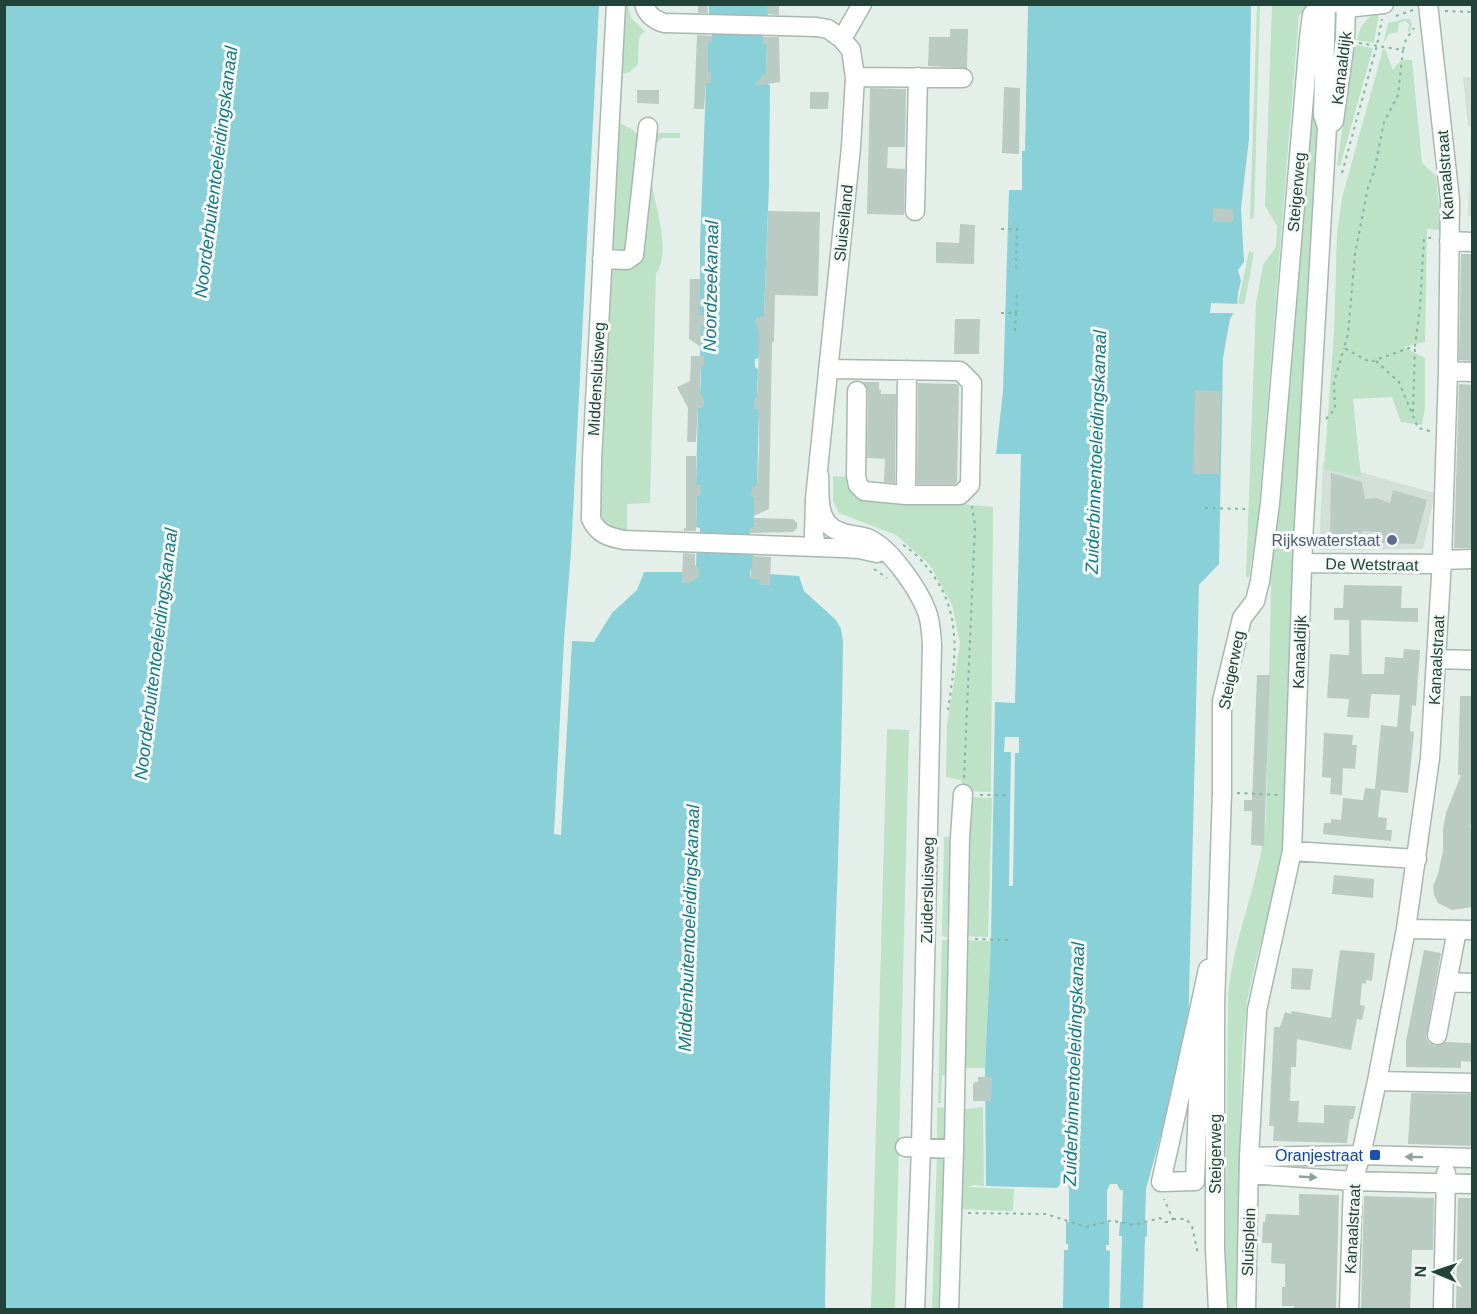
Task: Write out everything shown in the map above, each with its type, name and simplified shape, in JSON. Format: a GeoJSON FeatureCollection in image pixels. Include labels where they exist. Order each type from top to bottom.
{"type":"FeatureCollection","features":[{"type":"Feature","properties":{"kind":"street","name":"Middensluisweg"},"geometry":{"type":"LineString","coordinates":[[616,4],[591,519],[595,527],[610,538],[674,543],[821,547]]}},
{"type":"Feature","properties":{"kind":"street"},"geometry":{"type":"LineString","coordinates":[[644,4],[646,12],[659,21],[828,29],[842,39],[862,4]]}},
{"type":"Feature","properties":{"kind":"street","name":"Steigerweg"},"geometry":{"type":"LineString","coordinates":[[1218,1310],[1215,1249],[1215,1006],[1222,792],[1222,701],[1242,618],[1255,601],[1260,581],[1269,513],[1309,38],[1312,15],[1321,4]]}},
{"type":"Feature","properties":{"kind":"street","name":"Kanaaldijk"},"geometry":{"type":"LineString","coordinates":[[1250,1165],[1257,1010],[1292,851],[1303,563],[1327,127],[1323,115],[1326,4]]}},
{"type":"Feature","properties":{"kind":"street"},"geometry":{"type":"LineString","coordinates":[[1344,6],[1383,11]]}},
{"type":"Feature","properties":{"kind":"street","name":"Kanaaldijk"},"geometry":{"type":"LineString","coordinates":[[1327,127],[1335,121],[1345,41],[1344,6]]}},
{"type":"Feature","properties":{"kind":"street","name":"Kanaalstraat"},"geometry":{"type":"LineString","coordinates":[[1349,1310],[1353,1181],[1377,1081],[1406,929],[1430,758],[1436,659],[1448,371],[1450,200],[1424,8]]}},
{"type":"Feature","properties":{"kind":"street","name":"Sluiseiland"},"geometry":{"type":"LineString","coordinates":[[821,547],[814,536],[815,510],[855,76],[851,50],[842,39]]}},
{"type":"Feature","properties":{"kind":"street"},"geometry":{"type":"LineString","coordinates":[[855,76],[963,78]]}},
{"type":"Feature","properties":{"kind":"street"},"geometry":{"type":"LineString","coordinates":[[915,211],[918,77]]}},
{"type":"Feature","properties":{"kind":"street"},"geometry":{"type":"LineString","coordinates":[[602,259],[627,260],[634,255],[648,127]]}},
{"type":"Feature","properties":{"kind":"street"},"geometry":{"type":"LineString","coordinates":[[1449,238],[1473,242]]}},
{"type":"Feature","properties":{"kind":"street"},"geometry":{"type":"LineString","coordinates":[[828,369],[960,371],[972,383],[970,484],[960,495],[906,495],[864,491],[858,485],[855,476],[857,390]]}},
{"type":"Feature","properties":{"kind":"street"},"geometry":{"type":"LineString","coordinates":[[906,495],[907,370]]}},
{"type":"Feature","properties":{"kind":"street"},"geometry":{"type":"LineString","coordinates":[[1448,371],[1473,372]]}},
{"type":"Feature","properties":{"kind":"street","name":"Sluiseiland"},"geometry":{"type":"LineString","coordinates":[[819,475],[821,508],[827,523],[832,528]]}},
{"type":"Feature","properties":{"kind":"street"},"geometry":{"type":"LineString","coordinates":[[832,528],[894,549],[860,549],[821,547],[832,528]]}},
{"type":"Feature","properties":{"kind":"street","name":"Zuidersluisweg"},"geometry":{"type":"LineString","coordinates":[[894,549],[929,615],[932,644],[913,1147],[915,1310]]}},
{"type":"Feature","properties":{"kind":"street","name":"De Wetstraat"},"geometry":{"type":"LineString","coordinates":[[1303,563],[1441,562],[1473,559]]}},
{"type":"Feature","properties":{"kind":"street"},"geometry":{"type":"LineString","coordinates":[[1436,659],[1473,660]]}},
{"type":"Feature","properties":{"kind":"street"},"geometry":{"type":"LineString","coordinates":[[949,1310],[960,837],[963,795]]}},
{"type":"Feature","properties":{"kind":"street"},"geometry":{"type":"LineString","coordinates":[[1292,851],[1417,859]]}},
{"type":"Feature","properties":{"kind":"street"},"geometry":{"type":"LineString","coordinates":[[1406,929],[1465,930],[1447,982],[1437,1035]]}},
{"type":"Feature","properties":{"kind":"street"},"geometry":{"type":"LineString","coordinates":[[1202,997],[1195,1181],[1161,1182],[1202,997],[1217,932]]}},
{"type":"Feature","properties":{"kind":"street"},"geometry":{"type":"LineString","coordinates":[[1447,982],[1473,983]]}},
{"type":"Feature","properties":{"kind":"street"},"geometry":{"type":"LineString","coordinates":[[1377,1081],[1473,1083]]}},
{"type":"Feature","properties":{"kind":"street"},"geometry":{"type":"LineString","coordinates":[[913,1147],[954,1149]]}},
{"type":"Feature","properties":{"kind":"street"},"geometry":{"type":"LineString","coordinates":[[1250,1165],[1361,1155],[1473,1158]]}},
{"type":"Feature","properties":{"kind":"street"},"geometry":{"type":"LineString","coordinates":[[1443,1310],[1446,1158]]}},
{"type":"Feature","properties":{"kind":"street"},"geometry":{"type":"LineString","coordinates":[[1250,1165],[1353,1181],[1473,1184]]}},
{"type":"Feature","properties":{"kind":"street","name":"Sluisplein"},"geometry":{"type":"LineString","coordinates":[[1246,1310],[1250,1165]]}},
{"type":"Feature","properties":{"kind":"path"},"geometry":{"type":"LineString","coordinates":[[1321,425],[1335,409],[1334,382],[1348,334],[1355,254],[1384,122],[1398,95],[1406,39],[1424,8]]}},
{"type":"Feature","properties":{"kind":"path"},"geometry":{"type":"LineString","coordinates":[[1340,180],[1377,45],[1383,11],[1424,8],[1473,12]]}},
{"type":"Feature","properties":{"kind":"path"},"geometry":{"type":"LineString","coordinates":[[1377,45],[1403,50]]}},
{"type":"Feature","properties":{"kind":"path"},"geometry":{"type":"LineString","coordinates":[[1001,229],[1017,229],[1016,269]]}},
{"type":"Feature","properties":{"kind":"path"},"geometry":{"type":"LineString","coordinates":[[1413,415],[1415,346],[1424,239],[1449,238]]}},
{"type":"Feature","properties":{"kind":"path"},"geometry":{"type":"LineString","coordinates":[[1015,331],[1017,290]]}},
{"type":"Feature","properties":{"kind":"path"},"geometry":{"type":"LineString","coordinates":[[1001,313],[1016,313]]}},
{"type":"Feature","properties":{"kind":"path"},"geometry":{"type":"LineString","coordinates":[[1344,348],[1370,362],[1392,352],[1415,346]]}},
{"type":"Feature","properties":{"kind":"path"},"geometry":{"type":"LineString","coordinates":[[1376,361],[1399,382],[1418,428],[1446,434]]}},
{"type":"Feature","properties":{"kind":"path"},"geometry":{"type":"LineString","coordinates":[[963,795],[975,525],[970,484]]}},
{"type":"Feature","properties":{"kind":"path"},"geometry":{"type":"LineString","coordinates":[[1204,508],[1245,509]]}},
{"type":"Feature","properties":{"kind":"path"},"geometry":{"type":"LineString","coordinates":[[894,549],[923,560],[938,581],[950,606],[956,647],[946,718]]}},
{"type":"Feature","properties":{"kind":"path"},"geometry":{"type":"LineString","coordinates":[[869,567],[890,580]]}},
{"type":"Feature","properties":{"kind":"path"},"geometry":{"type":"LineString","coordinates":[[1222,792],[1264,794]]}},
{"type":"Feature","properties":{"kind":"path"},"geometry":{"type":"LineString","coordinates":[[990,795],[1010,795]]}},
{"type":"Feature","properties":{"kind":"path"},"geometry":{"type":"LineString","coordinates":[[968,939],[1011,940]]}},
{"type":"Feature","properties":{"kind":"path"},"geometry":{"type":"LineString","coordinates":[[1161,1182],[1161,1192],[1173,1219]]}},
{"type":"Feature","properties":{"kind":"path"},"geometry":{"type":"LineString","coordinates":[[952,1213],[1046,1215],[1086,1227],[1110,1221],[1133,1225],[1160,1218],[1165,1222],[1173,1219],[1186,1219],[1192,1226],[1199,1257]]}},
{"type":"Feature","properties":{"kind":"shaded area"},"geometry":{"type":"Polygon","coordinates":[[[1463,77],[1472,77],[1472,216],[1468,216],[1471,127],[1468,126],[1463,77]]]}},
{"type":"Feature","properties":{"kind":"shaded area"},"geometry":{"type":"Polygon","coordinates":[[[1323,462],[1435,493],[1423,549],[1319,550],[1323,462]]]}},
{"type":"Feature","properties":{"kind":"green space"},"geometry":{"type":"Polygon","coordinates":[[[1260,4],[1254,218],[1250,219],[1257,5],[1260,4]]]}},
{"type":"Feature","properties":{"kind":"green space"},"geometry":{"type":"Polygon","coordinates":[[[1272,4],[1308,5],[1302,14],[1299,14],[1258,520],[1249,577],[1246,577],[1256,303],[1263,265],[1276,247],[1277,226],[1265,206],[1272,4]]]}},
{"type":"Feature","properties":{"kind":"green space"},"geometry":{"type":"Polygon","coordinates":[[[623,5],[628,5],[631,18],[645,31],[639,37],[638,64],[630,72],[623,74],[620,123],[633,130],[638,136],[628,251],[614,252],[612,250],[623,5]]]}},
{"type":"Feature","properties":{"kind":"green space"},"geometry":{"type":"Polygon","coordinates":[[[1379,12],[1374,43],[1357,40],[1364,23],[1379,12]]]}},
{"type":"Feature","properties":{"kind":"green space"},"geometry":{"type":"Polygon","coordinates":[[[1410,19],[1412,24],[1410,32],[1408,31],[1409,24],[1405,21],[1399,23],[1398,32],[1389,34],[1383,44],[1388,23],[1410,19]]]}},
{"type":"Feature","properties":{"kind":"green space"},"geometry":{"type":"Polygon","coordinates":[[[1314,41],[1321,42],[1294,571],[1283,865],[1258,952],[1247,1001],[1242,1054],[1236,1297],[1234,1309],[1226,1309],[1228,995],[1236,950],[1259,863],[1266,818],[1271,586],[1267,580],[1314,41]]]}},
{"type":"Feature","properties":{"kind":"green space"},"geometry":{"type":"Polygon","coordinates":[[[1355,45],[1373,48],[1340,166],[1337,165],[1355,45]]]}},
{"type":"Feature","properties":{"kind":"green space"},"geometry":{"type":"Polygon","coordinates":[[[1383,49],[1385,49],[1393,70],[1401,62],[1412,60],[1422,163],[1436,176],[1441,230],[1427,229],[1425,342],[1404,347],[1425,358],[1425,408],[1422,425],[1401,422],[1392,397],[1353,399],[1361,477],[1324,469],[1334,332],[1337,234],[1342,198],[1383,49]]]}},
{"type":"Feature","properties":{"kind":"green space"},"geometry":{"type":"Polygon","coordinates":[[[659,133],[680,133],[680,138],[662,138],[654,145],[652,159],[652,182],[663,253],[656,274],[650,503],[627,504],[627,532],[618,532],[608,528],[599,517],[597,478],[608,277],[613,269],[633,267],[640,259],[651,140],[659,133]]]}},
{"type":"Feature","properties":{"kind":"green space"},"geometry":{"type":"Polygon","coordinates":[[[1249,251],[1254,253],[1245,301],[1244,304],[1238,304],[1249,251]]]}},
{"type":"Feature","properties":{"kind":"green space"},"geometry":{"type":"Polygon","coordinates":[[[833,476],[850,477],[870,496],[993,507],[991,792],[964,791],[961,780],[946,777],[947,725],[960,643],[952,605],[930,565],[896,535],[839,513],[833,501],[833,476]]]}},
{"type":"Feature","properties":{"kind":"green space"},"geometry":{"type":"Polygon","coordinates":[[[887,729],[909,730],[895,1309],[871,1310],[887,729]]]}},
{"type":"Feature","properties":{"kind":"green space"},"geometry":{"type":"Polygon","coordinates":[[[965,797],[992,798],[988,937],[961,936],[965,797]]]}},
{"type":"Feature","properties":{"kind":"green space"},"geometry":{"type":"Polygon","coordinates":[[[944,837],[955,837],[953,925],[947,925],[947,937],[942,936],[944,837]]]}},
{"type":"Feature","properties":{"kind":"green space"},"geometry":{"type":"Polygon","coordinates":[[[942,940],[954,940],[951,1075],[942,1075],[941,1103],[938,1103],[942,940]]]}},
{"type":"Feature","properties":{"kind":"green space"},"geometry":{"type":"Polygon","coordinates":[[[961,940],[991,941],[985,1068],[958,1068],[961,940]]]}},
{"type":"Feature","properties":{"kind":"green space"},"geometry":{"type":"Polygon","coordinates":[[[937,1107],[950,1108],[949,1142],[937,1142],[937,1107]]]}},
{"type":"Feature","properties":{"kind":"green space"},"geometry":{"type":"Polygon","coordinates":[[[983,1107],[984,1186],[968,1187],[1014,1189],[1013,1211],[956,1209],[957,1110],[983,1107]]]}},
{"type":"Feature","properties":{"kind":"green space"},"geometry":{"type":"Polygon","coordinates":[[[937,1152],[949,1156],[945,1309],[932,1310],[937,1152]]]}},
{"type":"Feature","properties":{"kind":"water"},"geometry":{"type":"Polygon","coordinates":[[[5,5],[599,5],[554,834],[561,835],[572,641],[594,642],[612,613],[637,590],[644,572],[684,572],[696,567],[697,533],[700,533],[700,528],[696,527],[697,496],[701,494],[701,487],[696,485],[698,408],[704,406],[700,397],[701,366],[704,364],[704,358],[700,356],[700,245],[706,83],[711,81],[711,75],[708,72],[708,42],[712,40],[709,5],[768,5],[767,34],[763,36],[763,42],[767,44],[766,75],[762,77],[762,82],[770,85],[769,185],[764,317],[756,319],[756,326],[759,327],[759,358],[755,359],[755,367],[758,369],[757,399],[754,401],[754,407],[759,409],[757,487],[752,489],[754,527],[750,529],[750,537],[754,538],[753,569],[750,570],[750,578],[766,580],[767,574],[799,576],[804,591],[836,620],[841,629],[843,641],[825,1309],[5,1310],[5,5]]]}},
{"type":"Feature","properties":{"kind":"water","name":"Zuiderbinnentoeleidingskanaal"},"geometry":{"type":"Polygon","coordinates":[[[1028,5],[1251,5],[1249,139],[1241,208],[1244,262],[1238,270],[1241,281],[1237,307],[1230,319],[1223,358],[1219,564],[1199,585],[1188,1036],[1146,1189],[1147,1236],[1145,1237],[1143,1309],[1120,1309],[1122,1236],[1119,1236],[1123,1190],[1120,1190],[1117,1184],[1110,1184],[1107,1190],[1109,1245],[1106,1245],[1106,1250],[1110,1251],[1109,1310],[1063,1309],[1064,1250],[1068,1250],[1066,1222],[1069,1222],[1067,1183],[1062,1182],[1057,1188],[986,1186],[985,1068],[991,941],[995,702],[1015,703],[1021,454],[996,454],[1003,391],[1009,190],[1022,190],[1022,151],[1025,151],[1028,5]]]}},
{"type":"Feature","properties":{"kind":"pier"},"geometry":{"type":"Polygon","coordinates":[[[1211,303],[1241,304],[1237,313],[1210,313],[1211,303]]]}},
{"type":"Feature","properties":{"kind":"pier"},"geometry":{"type":"Polygon","coordinates":[[[1005,737],[1019,737],[1019,753],[1015,753],[1013,886],[1009,886],[1011,752],[1004,752],[1005,737]]]}},
{"type":"Feature","properties":{"kind":"building"},"geometry":{"type":"Polygon","coordinates":[[[698,4],[707,4],[708,13],[698,13],[698,4]]]}},
{"type":"Feature","properties":{"kind":"building"},"geometry":{"type":"Polygon","coordinates":[[[768,4],[779,4],[779,15],[767,14],[768,4]]]}},
{"type":"Feature","properties":{"kind":"building"},"geometry":{"type":"Polygon","coordinates":[[[950,29],[968,29],[967,68],[928,66],[929,37],[950,37],[950,29]]]}},
{"type":"Feature","properties":{"kind":"building"},"geometry":{"type":"Polygon","coordinates":[[[697,35],[712,36],[712,43],[708,42],[708,72],[711,72],[711,83],[706,83],[704,109],[694,109],[697,35]]]}},
{"type":"Feature","properties":{"kind":"building"},"geometry":{"type":"Polygon","coordinates":[[[763,37],[779,37],[780,82],[754,86],[766,73],[767,44],[763,44],[763,37]]]}},
{"type":"Feature","properties":{"kind":"building"},"geometry":{"type":"Polygon","coordinates":[[[1004,87],[1020,88],[1019,154],[1002,153],[1004,87]]]}},
{"type":"Feature","properties":{"kind":"building"},"geometry":{"type":"Polygon","coordinates":[[[870,88],[906,89],[905,147],[888,147],[887,168],[905,169],[904,215],[867,214],[870,88]]]}},
{"type":"Feature","properties":{"kind":"building"},"geometry":{"type":"Polygon","coordinates":[[[637,90],[659,90],[659,104],[637,103],[637,90]]]}},
{"type":"Feature","properties":{"kind":"building"},"geometry":{"type":"Polygon","coordinates":[[[810,92],[829,92],[828,109],[810,109],[810,92]]]}},
{"type":"Feature","properties":{"kind":"building"},"geometry":{"type":"Polygon","coordinates":[[[1213,208],[1233,209],[1233,222],[1213,222],[1213,208]]]}},
{"type":"Feature","properties":{"kind":"building"},"geometry":{"type":"Polygon","coordinates":[[[768,211],[820,212],[818,296],[775,295],[769,509],[754,516],[754,498],[751,496],[752,488],[757,485],[759,449],[759,410],[754,408],[758,385],[759,330],[756,326],[756,318],[764,316],[768,211]]]}},
{"type":"Feature","properties":{"kind":"building"},"geometry":{"type":"Polygon","coordinates":[[[960,224],[975,225],[974,264],[936,263],[936,242],[959,243],[960,224]]]}},
{"type":"Feature","properties":{"kind":"building"},"geometry":{"type":"Polygon","coordinates":[[[1461,254],[1473,254],[1473,361],[1459,360],[1461,254]]]}},
{"type":"Feature","properties":{"kind":"building"},"geometry":{"type":"Polygon","coordinates":[[[690,279],[700,279],[700,315],[705,315],[705,326],[701,326],[701,347],[689,339],[690,279]]]}},
{"type":"Feature","properties":{"kind":"building"},"geometry":{"type":"Polygon","coordinates":[[[955,319],[980,319],[979,354],[954,354],[955,319]]]}},
{"type":"Feature","properties":{"kind":"building"},"geometry":{"type":"Polygon","coordinates":[[[691,356],[704,356],[704,366],[701,366],[700,393],[704,399],[704,406],[698,408],[696,442],[687,442],[688,408],[677,387],[690,381],[691,356]]]}},
{"type":"Feature","properties":{"kind":"building"},"geometry":{"type":"Polygon","coordinates":[[[863,382],[879,382],[881,394],[896,394],[895,483],[884,482],[885,459],[867,458],[868,391],[863,382]]]}},
{"type":"Feature","properties":{"kind":"building"},"geometry":{"type":"Polygon","coordinates":[[[918,383],[957,384],[959,386],[957,482],[955,484],[917,484],[918,383]]]}},
{"type":"Feature","properties":{"kind":"building"},"geometry":{"type":"Polygon","coordinates":[[[1459,384],[1473,385],[1473,548],[1454,548],[1459,384]]]}},
{"type":"Feature","properties":{"kind":"building"},"geometry":{"type":"Polygon","coordinates":[[[1195,390],[1221,391],[1219,474],[1193,474],[1195,390]]]}},
{"type":"Feature","properties":{"kind":"building"},"geometry":{"type":"Polygon","coordinates":[[[686,456],[696,456],[696,485],[701,485],[701,495],[697,496],[696,531],[684,531],[686,528],[686,456]]]}},
{"type":"Feature","properties":{"kind":"building"},"geometry":{"type":"Polygon","coordinates":[[[1331,473],[1362,482],[1365,499],[1376,498],[1390,503],[1393,490],[1427,500],[1415,544],[1379,543],[1382,533],[1363,531],[1355,542],[1330,542],[1331,473]]]}},
{"type":"Feature","properties":{"kind":"building"},"geometry":{"type":"Polygon","coordinates":[[[754,518],[793,519],[797,523],[797,528],[793,532],[750,533],[750,529],[754,527],[754,518]]]}},
{"type":"Feature","properties":{"kind":"building"},"geometry":{"type":"Polygon","coordinates":[[[683,553],[695,554],[695,565],[699,568],[699,577],[689,583],[682,583],[683,553]]]}},
{"type":"Feature","properties":{"kind":"building"},"geometry":{"type":"Polygon","coordinates":[[[753,556],[771,557],[770,585],[759,585],[760,579],[750,579],[753,556]]]}},
{"type":"Feature","properties":{"kind":"building"},"geometry":{"type":"Polygon","coordinates":[[[1344,585],[1402,586],[1401,608],[1418,608],[1418,622],[1361,620],[1362,674],[1384,674],[1385,657],[1403,658],[1404,649],[1420,650],[1416,706],[1412,705],[1410,731],[1414,732],[1408,793],[1381,790],[1378,817],[1387,818],[1386,830],[1392,830],[1391,841],[1323,834],[1324,823],[1331,823],[1331,819],[1341,820],[1343,798],[1363,800],[1365,788],[1375,789],[1381,725],[1397,727],[1400,695],[1371,694],[1369,718],[1347,717],[1349,699],[1327,698],[1330,654],[1349,655],[1349,620],[1334,620],[1334,608],[1343,608],[1344,585]]]}},
{"type":"Feature","properties":{"kind":"building"},"geometry":{"type":"Polygon","coordinates":[[[1257,675],[1270,675],[1264,846],[1251,845],[1252,811],[1244,811],[1244,800],[1252,800],[1257,675]]]}},
{"type":"Feature","properties":{"kind":"building"},"geometry":{"type":"Polygon","coordinates":[[[1460,696],[1473,696],[1473,814],[1470,828],[1473,829],[1473,907],[1452,910],[1438,903],[1433,886],[1443,851],[1446,813],[1461,775],[1458,775],[1460,696]]]}},
{"type":"Feature","properties":{"kind":"building"},"geometry":{"type":"Polygon","coordinates":[[[1324,733],[1353,735],[1352,745],[1357,745],[1355,769],[1343,768],[1342,795],[1330,794],[1331,778],[1322,777],[1324,733]]]}},
{"type":"Feature","properties":{"kind":"building"},"geometry":{"type":"Polygon","coordinates":[[[1334,875],[1374,879],[1373,898],[1332,894],[1334,875]]]}},
{"type":"Feature","properties":{"kind":"building"},"geometry":{"type":"Polygon","coordinates":[[[1340,950],[1375,953],[1372,981],[1366,980],[1366,984],[1362,983],[1360,1005],[1365,1006],[1362,1020],[1357,1019],[1351,1050],[1297,1039],[1296,1067],[1291,1067],[1290,1101],[1299,1101],[1298,1122],[1324,1123],[1324,1105],[1356,1106],[1353,1119],[1350,1119],[1347,1143],[1273,1141],[1274,1126],[1269,1126],[1274,1027],[1280,1027],[1285,1012],[1291,1014],[1292,1011],[1331,1018],[1340,950]]]}},
{"type":"Feature","properties":{"kind":"building"},"geometry":{"type":"Polygon","coordinates":[[[1424,950],[1441,953],[1426,1038],[1435,1046],[1445,1042],[1472,1043],[1472,1062],[1461,1061],[1461,1068],[1406,1067],[1406,1041],[1424,950]]]}},
{"type":"Feature","properties":{"kind":"building"},"geometry":{"type":"Polygon","coordinates":[[[1292,968],[1313,969],[1310,990],[1291,989],[1292,968]]]}},
{"type":"Feature","properties":{"kind":"building"},"geometry":{"type":"Polygon","coordinates":[[[978,1077],[992,1077],[991,1101],[973,1101],[973,1085],[974,1082],[978,1082],[978,1077]]]}},
{"type":"Feature","properties":{"kind":"building"},"geometry":{"type":"Polygon","coordinates":[[[1411,1093],[1473,1094],[1473,1146],[1408,1144],[1411,1093]]]}},
{"type":"Feature","properties":{"kind":"building"},"geometry":{"type":"Polygon","coordinates":[[[1299,1194],[1339,1195],[1336,1310],[1294,1310],[1294,1306],[1282,1306],[1285,1264],[1271,1263],[1272,1243],[1262,1243],[1263,1222],[1265,1222],[1266,1214],[1299,1215],[1299,1194]]]}},
{"type":"Feature","properties":{"kind":"building"},"geometry":{"type":"Polygon","coordinates":[[[1364,1196],[1434,1198],[1433,1250],[1412,1250],[1410,1310],[1361,1310],[1364,1196]]]}},
{"type":"Feature","properties":{"kind":"building"},"geometry":{"type":"Polygon","coordinates":[[[1458,1198],[1473,1198],[1473,1310],[1456,1310],[1458,1198]]]}},
{"type":"Feature","properties":{"kind":"place","name":"Rijkswaterstaat"},"geometry":{"type":"Point","coordinates":[1392,540]}},
{"type":"Feature","properties":{"kind":"place","name":"Oranjestraat"},"geometry":{"type":"Point","coordinates":[1375,1155]}},
{"type":"Feature","properties":{"kind":"water label","name":"Noorderbuitentoeleidingskanaal"},"geometry":{"type":"Point","coordinates":[216,172]}},
{"type":"Feature","properties":{"kind":"water label","name":"Noordzeekanaal"},"geometry":{"type":"Point","coordinates":[711,286]}},
{"type":"Feature","properties":{"kind":"water label","name":"Noorderbuitentoeleidingskanaal"},"geometry":{"type":"Point","coordinates":[156,654]}},
{"type":"Feature","properties":{"kind":"water label","name":"Middenbuitentoeleidingskanaal"},"geometry":{"type":"Point","coordinates":[689,928]}}]}
